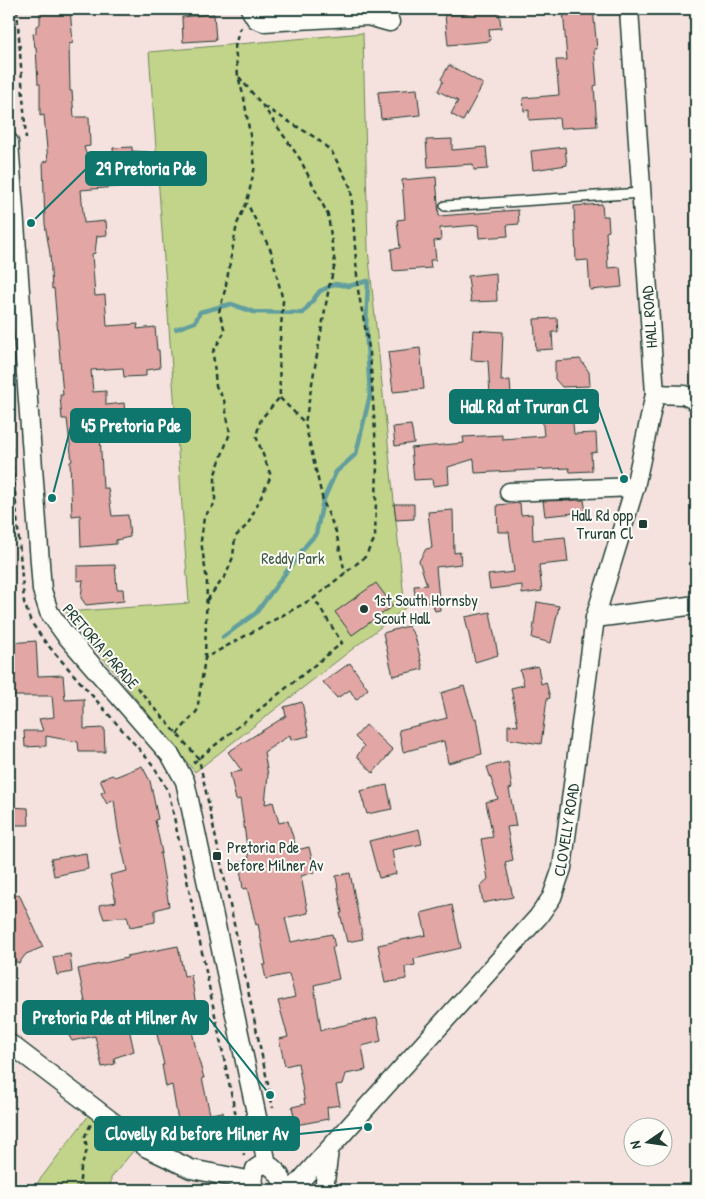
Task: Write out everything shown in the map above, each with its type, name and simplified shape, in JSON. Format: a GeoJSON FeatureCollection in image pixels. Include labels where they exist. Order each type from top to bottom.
{"type":"FeatureCollection","features":[{"type":"Feature","properties":{"kind":"street","name":"HALL ROAD"},"geometry":{"type":"LineString","coordinates":[[595,618],[635,487],[654,394],[629,9]]}},
{"type":"Feature","properties":{"kind":"street"},"geometry":{"type":"LineString","coordinates":[[251,11],[256,19],[264,22],[368,16],[390,22]]}},
{"type":"Feature","properties":{"kind":"street","name":"PRETORIA PARADE"},"geometry":{"type":"LineString","coordinates":[[9,142],[42,590],[49,612],[64,633],[171,756],[185,781],[267,1164]]}},
{"type":"Feature","properties":{"kind":"street"},"geometry":{"type":"LineString","coordinates":[[654,394],[684,395],[696,401]]}},
{"type":"Feature","properties":{"kind":"street"},"geometry":{"type":"LineString","coordinates":[[509,492],[635,487]]}},
{"type":"Feature","properties":{"kind":"street"},"geometry":{"type":"LineString","coordinates":[[595,618],[696,605]]}},
{"type":"Feature","properties":{"kind":"street","name":"CLOVELLY ROAD"},"geometry":{"type":"LineString","coordinates":[[289,1189],[329,1150],[531,924],[552,897],[562,868],[595,618]]}},
{"type":"Feature","properties":{"kind":"street"},"geometry":{"type":"LineString","coordinates":[[9,1044],[147,1148],[191,1169],[255,1186],[255,1169],[267,1164],[280,1175],[289,1189]]}},
{"type":"Feature","properties":{"kind":"street"},"geometry":{"type":"LineString","coordinates":[[324,1190],[329,1150]]}},
{"type":"Feature","properties":{"kind":"lane"},"geometry":{"type":"LineString","coordinates":[[445,206],[640,193]]}},
{"type":"Feature","properties":{"kind":"path"},"geometry":{"type":"LineString","coordinates":[[17,9],[26,147]]}},
{"type":"Feature","properties":{"kind":"path"},"geometry":{"type":"LineString","coordinates":[[178,734],[198,712],[205,658],[207,581],[200,541],[204,517],[215,503],[215,474],[230,433],[224,400],[216,386],[213,352],[225,331],[219,312],[237,224],[247,202],[256,166],[244,98],[238,76],[235,47],[239,30],[251,11]]}},
{"type":"Feature","properties":{"kind":"path"},"geometry":{"type":"LineString","coordinates":[[238,76],[263,106],[300,159],[328,215],[335,264],[329,287],[306,423],[323,501],[336,532],[345,573]]}},
{"type":"Feature","properties":{"kind":"path"},"geometry":{"type":"LineString","coordinates":[[205,658],[314,598],[365,557],[375,538],[377,519],[377,464],[370,353],[358,290],[351,188],[332,152],[316,138],[263,106]]}},
{"type":"Feature","properties":{"kind":"path"},"geometry":{"type":"LineString","coordinates":[[206,601],[226,575],[233,557],[235,537],[248,524],[271,476],[256,436],[261,419],[280,397],[279,353],[283,301],[271,251],[247,202]]}},
{"type":"Feature","properties":{"kind":"path"},"geometry":{"type":"LineString","coordinates":[[280,397],[306,423]]}},
{"type":"Feature","properties":{"kind":"path"},"geometry":{"type":"LineString","coordinates":[[9,420],[24,602],[31,622],[46,643],[153,765],[168,792],[244,1155]]}},
{"type":"Feature","properties":{"kind":"path"},"geometry":{"type":"LineString","coordinates":[[181,774],[342,643],[314,598]]}},
{"type":"Feature","properties":{"kind":"path","name":"PRETORIA PARADE"},"geometry":{"type":"LineString","coordinates":[[60,599],[199,759],[274,1112]]}},
{"type":"Feature","properties":{"kind":"path"},"geometry":{"type":"LineString","coordinates":[[79,1190],[81,1168],[87,1150],[85,1136]]}},
{"type":"Feature","properties":{"kind":"green space","name":"Reddy Park"},"geometry":{"type":"Polygon","coordinates":[[[363,33],[368,249],[405,608],[195,772],[66,612],[189,603],[149,52],[363,33]]]}},
{"type":"Feature","properties":{"kind":"green space"},"geometry":{"type":"Polygon","coordinates":[[[89,1115],[134,1150],[111,1178],[111,1190],[32,1190],[89,1115]]]}},
{"type":"Feature","properties":{"kind":"building"},"geometry":{"type":"Polygon","coordinates":[[[40,9],[70,9],[73,43],[69,44],[70,91],[72,91],[74,117],[89,117],[90,146],[84,147],[92,172],[114,170],[113,148],[132,147],[132,151],[148,152],[151,184],[81,190],[84,223],[106,221],[107,235],[97,236],[95,253],[92,254],[95,296],[105,295],[107,326],[138,324],[137,329],[155,327],[157,350],[159,350],[160,368],[146,370],[146,376],[124,377],[123,368],[91,370],[93,392],[106,391],[106,405],[124,403],[125,415],[99,417],[103,488],[108,488],[112,516],[128,515],[130,537],[116,540],[116,544],[81,547],[80,515],[72,516],[70,462],[72,461],[67,419],[62,419],[60,395],[63,395],[54,288],[52,289],[50,254],[45,224],[43,162],[48,161],[44,115],[40,116],[40,84],[38,84],[36,47],[33,34],[36,33],[36,26],[40,24],[40,9]]]}},
{"type":"Feature","properties":{"kind":"building"},"geometry":{"type":"Polygon","coordinates":[[[563,9],[593,9],[597,49],[594,49],[597,85],[594,86],[597,126],[560,128],[559,118],[529,120],[529,110],[524,111],[523,98],[559,95],[556,60],[567,60],[563,9]]]}},
{"type":"Feature","properties":{"kind":"building"},"geometry":{"type":"Polygon","coordinates":[[[499,10],[501,28],[489,29],[490,41],[448,45],[445,15],[499,10]]]}},
{"type":"Feature","properties":{"kind":"building"},"geometry":{"type":"Polygon","coordinates":[[[214,14],[216,40],[183,42],[182,17],[214,14]]]}},
{"type":"Feature","properties":{"kind":"building"},"geometry":{"type":"Polygon","coordinates":[[[449,65],[483,84],[463,121],[451,114],[458,101],[438,91],[443,81],[441,79],[449,65]]]}},
{"type":"Feature","properties":{"kind":"building"},"geometry":{"type":"Polygon","coordinates":[[[417,89],[420,115],[381,119],[378,92],[417,89]]]}},
{"type":"Feature","properties":{"kind":"building"},"geometry":{"type":"Polygon","coordinates":[[[452,139],[452,150],[486,147],[488,169],[474,170],[473,164],[428,167],[426,140],[452,139]]]}},
{"type":"Feature","properties":{"kind":"building"},"geometry":{"type":"Polygon","coordinates":[[[565,147],[567,165],[533,170],[531,151],[565,147]]]}},
{"type":"Feature","properties":{"kind":"building"},"geometry":{"type":"Polygon","coordinates":[[[436,177],[439,216],[518,210],[519,224],[507,225],[508,236],[479,238],[478,225],[440,228],[441,240],[434,241],[436,260],[430,260],[431,268],[393,271],[391,249],[400,248],[397,220],[405,219],[402,180],[436,177]]]}},
{"type":"Feature","properties":{"kind":"building"},"geometry":{"type":"Polygon","coordinates":[[[602,204],[603,216],[608,216],[609,231],[606,232],[608,268],[620,267],[622,287],[590,290],[588,260],[576,261],[574,206],[602,204]]]}},
{"type":"Feature","properties":{"kind":"building"},"geometry":{"type":"Polygon","coordinates":[[[496,273],[497,301],[471,302],[468,276],[496,273]]]}},
{"type":"Feature","properties":{"kind":"building"},"geometry":{"type":"Polygon","coordinates":[[[557,318],[558,332],[552,332],[553,349],[536,350],[534,319],[557,318]]]}},
{"type":"Feature","properties":{"kind":"building"},"geometry":{"type":"Polygon","coordinates":[[[473,330],[503,332],[501,381],[510,380],[512,411],[491,412],[488,361],[471,360],[473,330]]]}},
{"type":"Feature","properties":{"kind":"building"},"geometry":{"type":"Polygon","coordinates":[[[420,348],[424,389],[393,392],[388,352],[420,348]]]}},
{"type":"Feature","properties":{"kind":"building"},"geometry":{"type":"Polygon","coordinates":[[[580,359],[589,372],[590,386],[562,387],[555,379],[555,361],[580,359]]]}},
{"type":"Feature","properties":{"kind":"building"},"geometry":{"type":"Polygon","coordinates":[[[570,394],[574,434],[596,433],[597,452],[591,453],[592,471],[570,472],[569,468],[475,473],[474,459],[448,467],[449,484],[433,486],[432,479],[414,480],[411,448],[464,443],[463,437],[502,435],[502,439],[544,436],[540,397],[570,394]]]}},
{"type":"Feature","properties":{"kind":"building"},"geometry":{"type":"Polygon","coordinates":[[[411,425],[414,443],[395,446],[393,427],[411,425]]]}},
{"type":"Feature","properties":{"kind":"building"},"geometry":{"type":"Polygon","coordinates":[[[584,500],[586,512],[545,516],[543,501],[584,500]]]}},
{"type":"Feature","properties":{"kind":"building"},"geometry":{"type":"Polygon","coordinates":[[[520,503],[521,515],[532,514],[533,540],[565,537],[568,562],[539,565],[542,591],[522,594],[522,585],[490,589],[488,575],[514,572],[509,532],[498,532],[497,505],[520,503]]]}},
{"type":"Feature","properties":{"kind":"building"},"geometry":{"type":"Polygon","coordinates":[[[394,504],[414,504],[414,519],[396,520],[394,504]]]}},
{"type":"Feature","properties":{"kind":"building"},"geometry":{"type":"Polygon","coordinates":[[[453,510],[454,553],[460,552],[461,564],[436,567],[440,610],[435,611],[432,602],[416,604],[414,586],[427,585],[419,561],[426,549],[432,548],[428,512],[453,510]]]}},
{"type":"Feature","properties":{"kind":"building"},"geometry":{"type":"Polygon","coordinates":[[[115,565],[117,589],[123,589],[124,601],[86,605],[81,598],[83,580],[77,581],[77,566],[115,565]]]}},
{"type":"Feature","properties":{"kind":"building","name":"1st South Hornsby Scout Hall"},"geometry":{"type":"Polygon","coordinates":[[[376,583],[393,606],[352,635],[335,612],[376,583]]]}},
{"type":"Feature","properties":{"kind":"building"},"geometry":{"type":"Polygon","coordinates":[[[537,602],[559,606],[551,643],[532,638],[537,602]]]}},
{"type":"Feature","properties":{"kind":"building"},"geometry":{"type":"Polygon","coordinates":[[[490,612],[498,655],[475,662],[465,617],[490,612]]]}},
{"type":"Feature","properties":{"kind":"building"},"geometry":{"type":"Polygon","coordinates":[[[408,626],[415,636],[423,669],[393,676],[383,633],[408,626]]]}},
{"type":"Feature","properties":{"kind":"building"},"geometry":{"type":"Polygon","coordinates":[[[36,641],[38,676],[63,675],[65,700],[84,699],[84,729],[104,728],[105,752],[79,752],[78,742],[46,736],[46,746],[25,747],[24,731],[43,731],[39,719],[54,717],[52,696],[9,696],[9,643],[36,641]]]}},
{"type":"Feature","properties":{"kind":"building"},"geometry":{"type":"Polygon","coordinates":[[[350,663],[368,689],[356,700],[350,690],[337,698],[323,682],[350,663]]]}},
{"type":"Feature","properties":{"kind":"building"},"geometry":{"type":"Polygon","coordinates":[[[538,666],[541,684],[546,682],[550,698],[547,699],[541,744],[508,739],[508,725],[518,726],[511,688],[524,685],[520,670],[538,666]]]}},
{"type":"Feature","properties":{"kind":"building"},"geometry":{"type":"Polygon","coordinates":[[[464,686],[474,718],[476,718],[482,754],[448,763],[444,741],[403,752],[399,730],[447,718],[441,693],[464,686]]]}},
{"type":"Feature","properties":{"kind":"building"},"geometry":{"type":"Polygon","coordinates":[[[302,702],[309,736],[291,740],[290,735],[264,752],[268,775],[265,804],[273,802],[279,823],[288,821],[297,850],[309,847],[315,872],[301,876],[308,913],[285,918],[291,942],[332,934],[335,947],[332,947],[339,979],[314,985],[321,1030],[377,1018],[381,1041],[362,1046],[366,1070],[346,1074],[343,1084],[336,1085],[340,1105],[327,1107],[328,1119],[296,1125],[292,1107],[305,1104],[298,1063],[285,1066],[279,1039],[288,1037],[278,1001],[295,997],[289,974],[266,979],[263,965],[266,965],[258,924],[256,925],[247,888],[243,889],[239,862],[249,860],[240,799],[236,800],[230,773],[242,771],[228,752],[286,716],[284,707],[302,702]]]}},
{"type":"Feature","properties":{"kind":"building"},"geometry":{"type":"Polygon","coordinates":[[[366,725],[393,750],[373,773],[357,756],[364,746],[355,737],[366,725]]]}},
{"type":"Feature","properties":{"kind":"building"},"geometry":{"type":"Polygon","coordinates":[[[508,762],[512,788],[509,789],[516,826],[507,827],[513,860],[505,862],[513,897],[483,903],[480,886],[488,879],[481,839],[493,837],[486,802],[498,799],[487,767],[508,762]]]}},
{"type":"Feature","properties":{"kind":"building"},"geometry":{"type":"Polygon","coordinates":[[[142,766],[150,781],[158,819],[155,820],[162,853],[160,853],[169,906],[155,910],[155,922],[130,927],[127,916],[104,919],[99,905],[116,902],[110,875],[127,871],[114,800],[107,804],[101,793],[105,791],[100,780],[112,775],[115,777],[142,766]]]}},
{"type":"Feature","properties":{"kind":"building"},"geometry":{"type":"Polygon","coordinates":[[[387,785],[392,809],[367,814],[360,791],[387,785]]]}},
{"type":"Feature","properties":{"kind":"building"},"geometry":{"type":"Polygon","coordinates":[[[9,807],[28,808],[29,825],[9,825],[9,807]]]}},
{"type":"Feature","properties":{"kind":"building"},"geometry":{"type":"Polygon","coordinates":[[[419,829],[422,844],[392,850],[396,874],[379,878],[369,841],[419,829]]]}},
{"type":"Feature","properties":{"kind":"building"},"geometry":{"type":"Polygon","coordinates":[[[86,853],[88,869],[54,876],[51,859],[86,853]]]}},
{"type":"Feature","properties":{"kind":"building"},"geometry":{"type":"Polygon","coordinates":[[[350,873],[363,939],[347,942],[340,913],[342,913],[336,876],[350,873]]]}},
{"type":"Feature","properties":{"kind":"building"},"geometry":{"type":"Polygon","coordinates":[[[19,894],[43,947],[26,954],[19,963],[9,959],[9,899],[19,894]]]}},
{"type":"Feature","properties":{"kind":"building"},"geometry":{"type":"Polygon","coordinates":[[[452,905],[461,948],[414,959],[415,965],[405,967],[406,979],[385,983],[378,945],[426,935],[421,913],[452,905]]]}},
{"type":"Feature","properties":{"kind":"building"},"geometry":{"type":"Polygon","coordinates":[[[178,946],[184,976],[191,975],[196,1006],[187,1008],[204,1078],[202,1078],[210,1114],[223,1112],[228,1141],[205,1146],[203,1139],[181,1143],[176,1122],[178,1121],[172,1085],[166,1087],[162,1065],[164,1065],[151,1008],[126,1015],[134,1051],[114,1058],[115,1064],[102,1067],[95,1036],[72,1041],[66,1030],[62,1012],[86,1006],[78,969],[127,958],[127,956],[178,946]]]}},
{"type":"Feature","properties":{"kind":"building"},"geometry":{"type":"Polygon","coordinates":[[[70,954],[72,972],[57,975],[53,957],[70,954]]]}},
{"type":"Feature","properties":{"kind":"waterway"},"geometry":{"type":"LineString","coordinates":[[176,329],[195,322],[200,312],[231,304],[254,312],[303,313],[320,291],[335,284],[349,286],[368,281],[366,326],[370,395],[356,454],[336,472],[323,501],[316,534],[256,613],[223,637]]}},
{"type":"Feature","properties":{"kind":"place","name":"29 Pretoria Pde"},"geometry":{"type":"Point","coordinates":[31,223]}},
{"type":"Feature","properties":{"kind":"place","name":"Hall Rd at Truran Cl"},"geometry":{"type":"Point","coordinates":[624,479]}},
{"type":"Feature","properties":{"kind":"place","name":"45 Pretoria Pde"},"geometry":{"type":"Point","coordinates":[52,498]}},
{"type":"Feature","properties":{"kind":"place","name":"Hall Rd opp Truran Cl"},"geometry":{"type":"Point","coordinates":[643,524]}},
{"type":"Feature","properties":{"kind":"place","name":"1st South Hornsby Scout Hall"},"geometry":{"type":"Point","coordinates":[364,609]}},
{"type":"Feature","properties":{"kind":"place","name":"Pretoria Pde before Milner Av"},"geometry":{"type":"Point","coordinates":[217,856]}},
{"type":"Feature","properties":{"kind":"place","name":"Pretoria Pde at Milner Av"},"geometry":{"type":"Point","coordinates":[270,1095]}},
{"type":"Feature","properties":{"kind":"place","name":"Clovelly Rd before Milner Av"},"geometry":{"type":"Point","coordinates":[368,1127]}}]}
